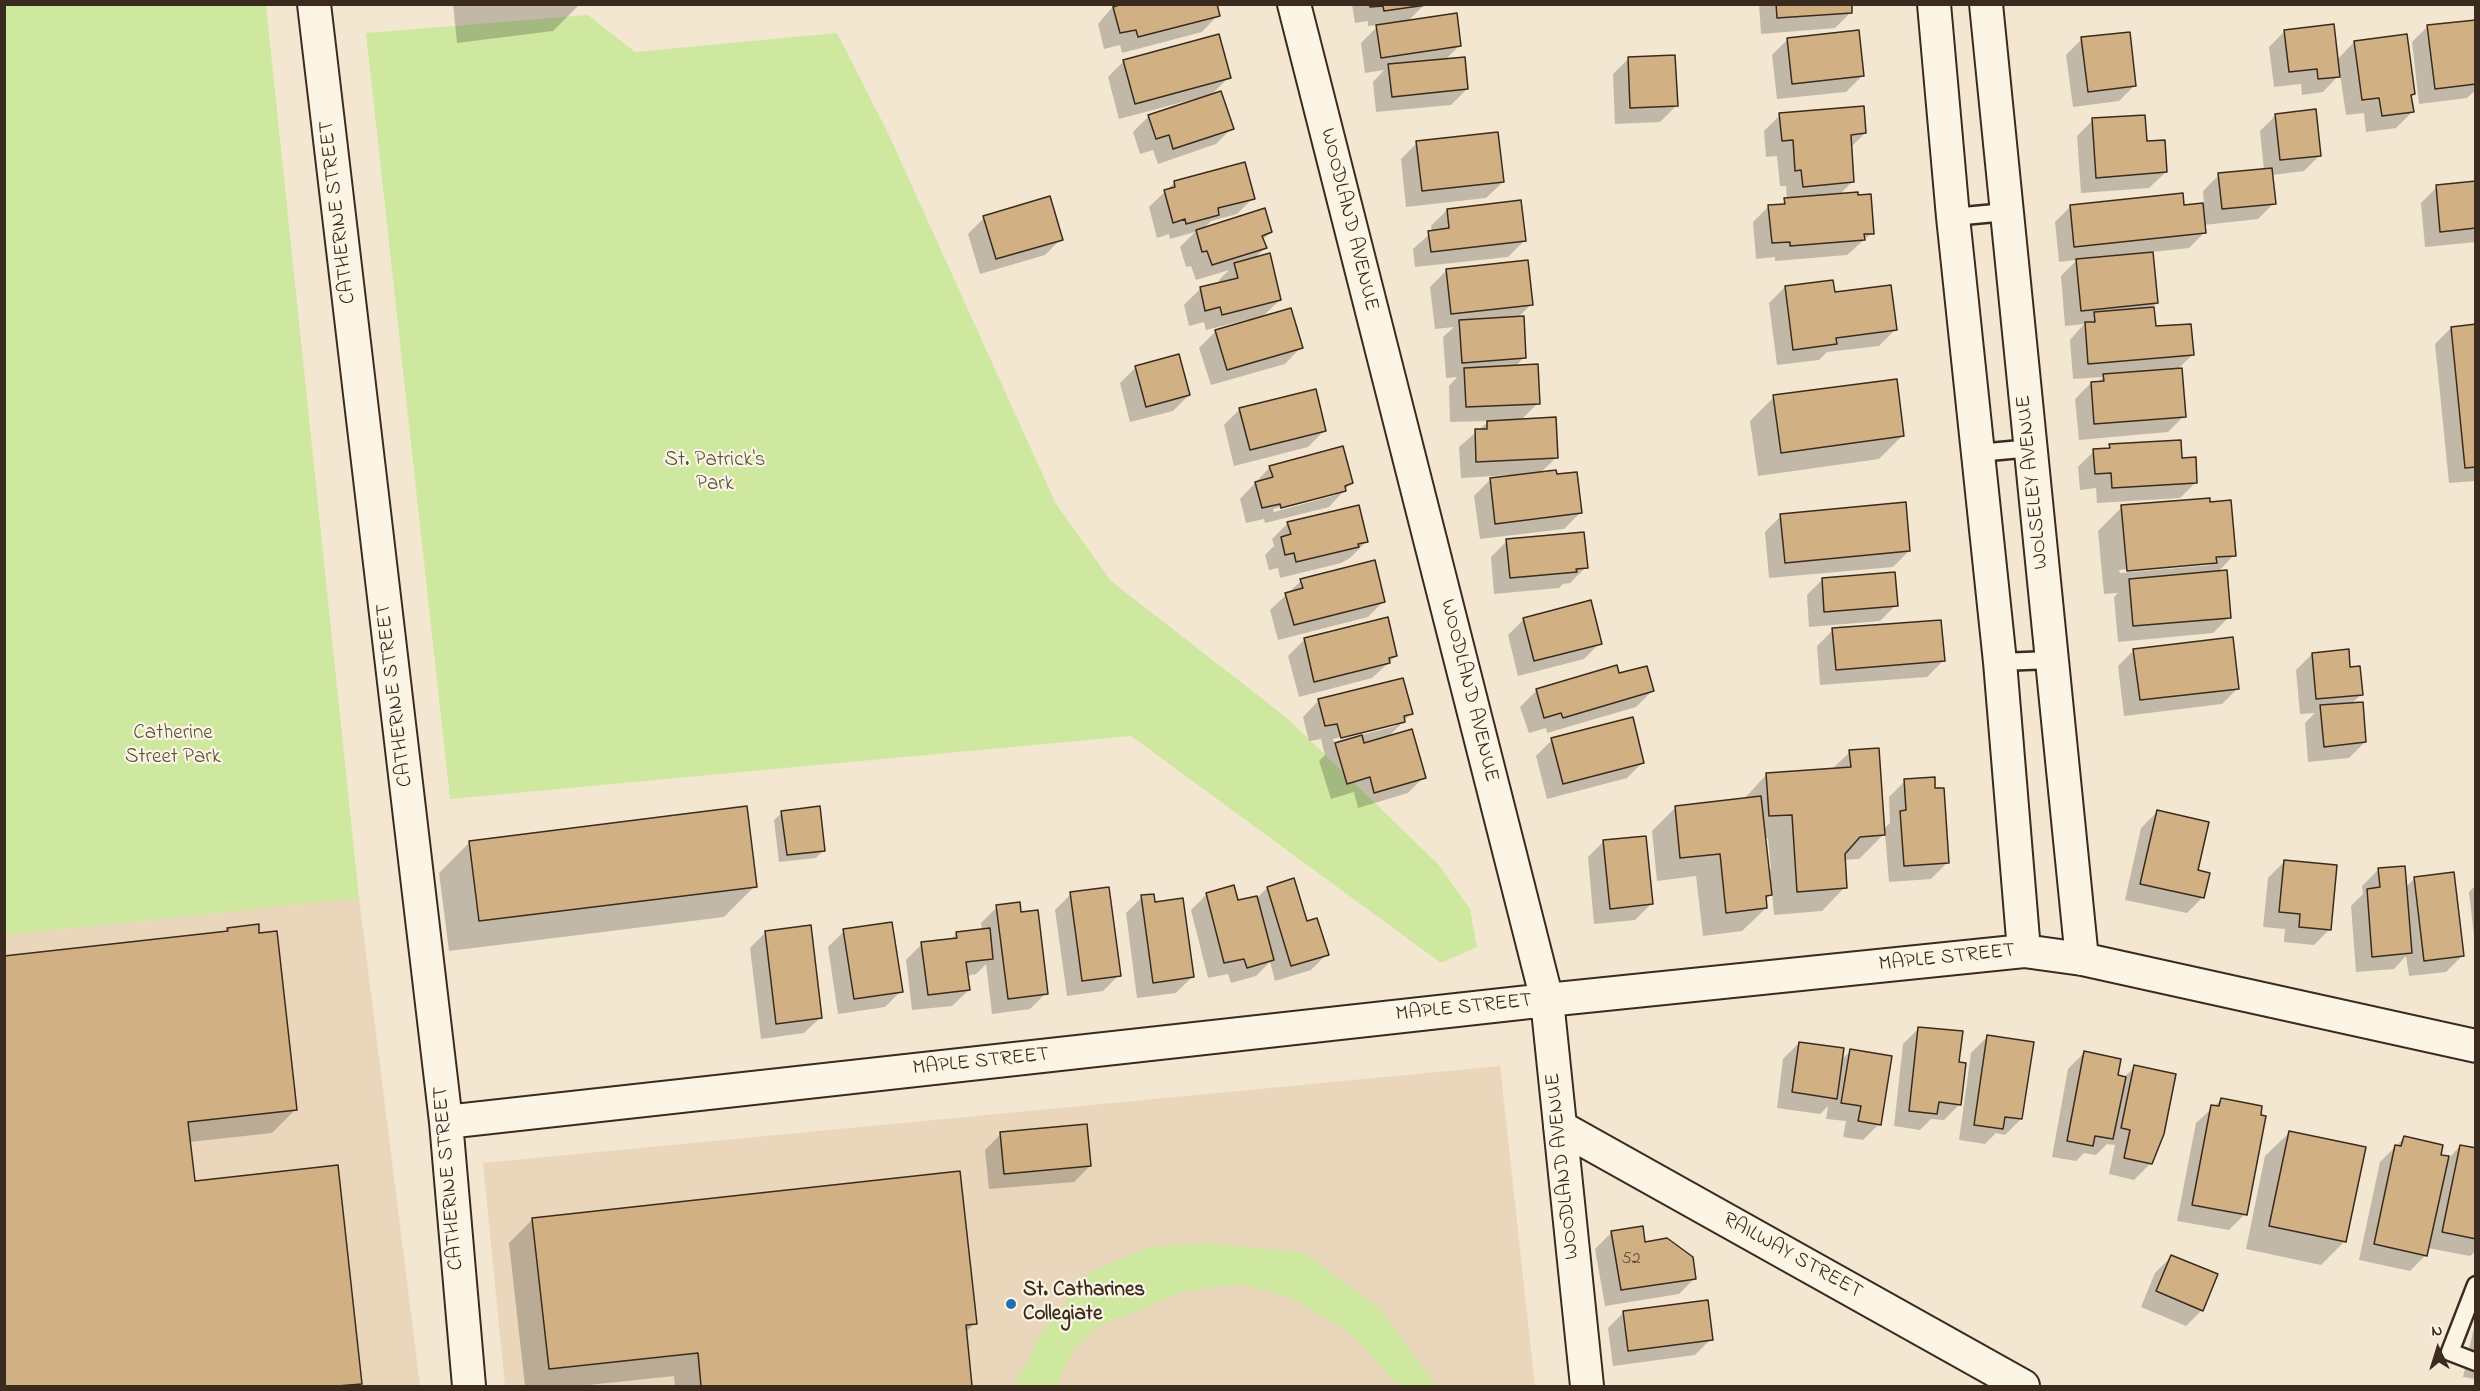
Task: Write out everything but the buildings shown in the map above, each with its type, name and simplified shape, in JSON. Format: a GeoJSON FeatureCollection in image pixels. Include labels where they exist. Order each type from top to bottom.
{"type":"FeatureCollection","features":[{"type":"Feature","properties":{"kind":"street","name":"CATHERINE STREET"},"geometry":{"type":"LineString","coordinates":[[314,4],[446,1122],[469,1386]]}},
{"type":"Feature","properties":{"kind":"street","name":"WOODLAND AVENUE"},"geometry":{"type":"LineString","coordinates":[[1294,4],[1547,1000],[1587,1386]]}},
{"type":"Feature","properties":{"kind":"street"},"geometry":{"type":"LineString","coordinates":[[1934,4],[1953,217],[2000,662],[2024,951]]}},
{"type":"Feature","properties":{"kind":"street","name":"WOLSELEY AVENUE"},"geometry":{"type":"LineString","coordinates":[[1986,4],[2082,959]]}},
{"type":"Feature","properties":{"kind":"street","name":"MAPLE STREET"},"geometry":{"type":"LineString","coordinates":[[446,1122],[1547,1000],[2024,951],[2082,959],[2475,1046]]}},
{"type":"Feature","properties":{"kind":"street","name":"RAILWAY STREET"},"geometry":{"type":"LineString","coordinates":[[1560,1127],[2024,1386]]}},
{"type":"Feature","properties":{"kind":"lane"},"geometry":{"type":"LineString","coordinates":[[1953,217],[2007,212]]}},
{"type":"Feature","properties":{"kind":"lane"},"geometry":{"type":"LineString","coordinates":[[1978,453],[2032,448]]}},
{"type":"Feature","properties":{"kind":"lane"},"geometry":{"type":"LineString","coordinates":[[2000,662],[2051,660]]}},
{"type":"Feature","properties":{"kind":"lane"},"geometry":{"type":"LineString","coordinates":[[2475,1285],[2450,1352],[2475,1362]]}},
{"type":"Feature","properties":{"kind":"shaded area"},"geometry":{"type":"Polygon","coordinates":[[[359,898],[420,1386],[5,1386],[4,935],[359,898]]]}},
{"type":"Feature","properties":{"kind":"shaded area","name":"St. Catharines Collegiate"},"geometry":{"type":"Polygon","coordinates":[[[1500,1066],[1535,1386],[505,1386],[483,1163],[1500,1066]]]}},
{"type":"Feature","properties":{"kind":"green space","name":"Catherine Street Park"},"geometry":{"type":"Polygon","coordinates":[[[5,4],[266,5],[359,898],[5,935],[5,4]]]}},
{"type":"Feature","properties":{"kind":"green space","name":"St. Patrick's Park"},"geometry":{"type":"Polygon","coordinates":[[[588,15],[635,52],[837,33],[888,133],[1056,504],[1111,581],[1287,718],[1439,865],[1470,909],[1477,947],[1441,963],[1131,736],[450,799],[366,33],[588,15]]]}},
{"type":"Feature","properties":{"kind":"green space"},"geometry":{"type":"Polygon","coordinates":[[[1202,1243],[1303,1252],[1380,1308],[1436,1386],[1399,1386],[1349,1332],[1290,1297],[1237,1284],[1183,1292],[1098,1327],[1073,1351],[1057,1386],[1015,1386],[1043,1330],[1089,1273],[1146,1248],[1202,1243]]]}},
{"type":"Feature","properties":{"kind":"place","name":"St. Catharines Collegiate"},"geometry":{"type":"Point","coordinates":[1011,1304]}}]}
